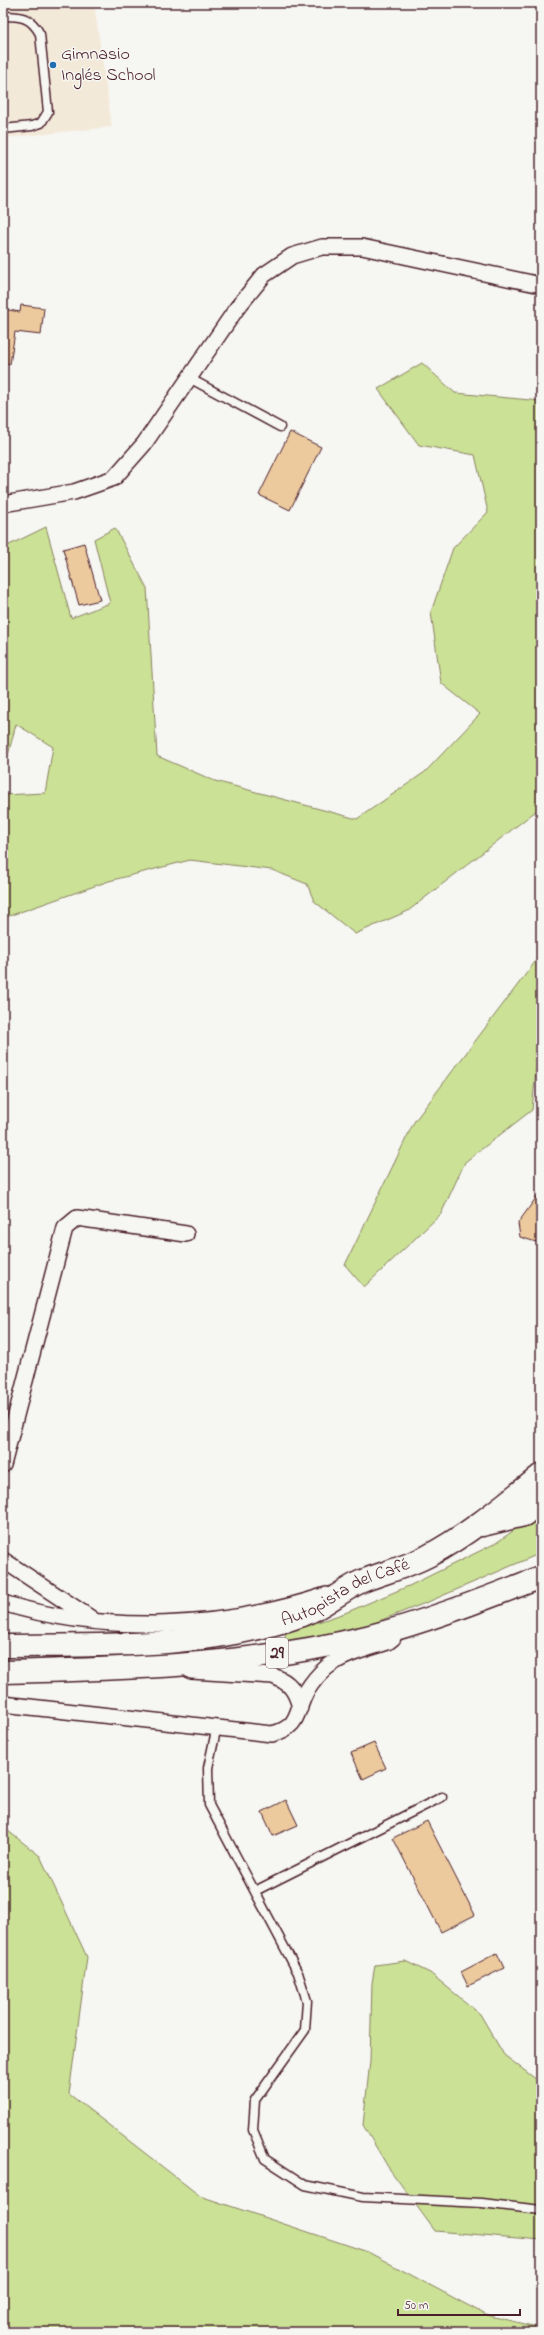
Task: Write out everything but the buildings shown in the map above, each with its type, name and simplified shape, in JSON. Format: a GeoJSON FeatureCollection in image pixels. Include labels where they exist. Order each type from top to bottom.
{"type":"FeatureCollection","features":[{"type":"Feature","properties":{"kind":"highway","name":"Autopista del Café"},"geometry":{"type":"LineString","coordinates":[[3,1646],[158,1642],[238,1632],[304,1615],[346,1589],[427,1556],[476,1526],[541,1474]]}},
{"type":"Feature","properties":{"kind":"highway"},"geometry":{"type":"LineString","coordinates":[[476,1526],[524,1515],[541,1501]]}},
{"type":"Feature","properties":{"kind":"highway","name":"Autopista del Café"},"geometry":{"type":"LineString","coordinates":[[3,1672],[164,1667],[300,1650],[367,1637],[412,1624],[541,1577]]}},
{"type":"Feature","properties":{"kind":"street"},"geometry":{"type":"LineString","coordinates":[[3,504],[74,492],[114,478],[144,444],[237,308],[264,275],[292,256],[322,247],[362,247],[541,285]]}},
{"type":"Feature","properties":{"kind":"street"},"geometry":{"type":"LineString","coordinates":[[3,1466],[65,1228],[77,1218],[186,1234]]}},
{"type":"Feature","properties":{"kind":"street"},"geometry":{"type":"LineString","coordinates":[[3,1560],[94,1621]]}},
{"type":"Feature","properties":{"kind":"street"},"geometry":{"type":"LineString","coordinates":[[3,1603],[53,1615],[94,1621],[172,1623],[222,1619],[271,1611],[346,1589]]}},
{"type":"Feature","properties":{"kind":"street"},"geometry":{"type":"LineString","coordinates":[[3,1704],[217,1726],[272,1734],[284,1731],[295,1721],[306,1691],[325,1669],[337,1661],[357,1652],[388,1642],[412,1624]]}},
{"type":"Feature","properties":{"kind":"street"},"geometry":{"type":"LineString","coordinates":[[164,1667],[201,1672],[273,1676],[284,1680],[292,1687],[300,1708]]}},
{"type":"Feature","properties":{"kind":"lane"},"geometry":{"type":"LineString","coordinates":[[3,16],[23,16],[34,23],[40,34],[48,112],[41,123],[32,126],[3,129]]}},
{"type":"Feature","properties":{"kind":"lane"},"geometry":{"type":"LineString","coordinates":[[189,378],[280,427]]}},
{"type":"Feature","properties":{"kind":"lane"},"geometry":{"type":"LineString","coordinates":[[217,1726],[208,1768],[209,1805],[298,1973],[307,2002],[305,2030],[255,2100],[253,2130],[265,2159],[305,2185],[363,2196],[482,2203],[541,2210]]}},
{"type":"Feature","properties":{"kind":"lane"},"geometry":{"type":"LineString","coordinates":[[255,1891],[442,1798]]}},
{"type":"Feature","properties":{"kind":"shaded area","name":"Gimnasio Inglés School"},"geometry":{"type":"Polygon","coordinates":[[[3,3],[94,3],[112,127],[3,138],[3,3]]]}},
{"type":"Feature","properties":{"kind":"green space"},"geometry":{"type":"Polygon","coordinates":[[[422,363],[455,393],[541,401],[541,807],[408,911],[355,934],[314,901],[307,884],[272,870],[190,860],[109,881],[3,918],[3,795],[45,793],[53,747],[16,724],[6,763],[3,765],[3,548],[46,527],[71,618],[110,603],[94,539],[115,528],[147,588],[157,756],[215,781],[357,819],[425,772],[480,714],[441,683],[431,612],[453,548],[488,512],[475,455],[419,445],[378,389],[422,363]]]}},
{"type":"Feature","properties":{"kind":"green space"},"geometry":{"type":"Polygon","coordinates":[[[541,954],[541,1059],[537,1060],[532,1110],[465,1162],[441,1214],[364,1287],[345,1265],[414,1122],[541,954]]]}},
{"type":"Feature","properties":{"kind":"green space"},"geometry":{"type":"Polygon","coordinates":[[[541,1511],[541,1553],[428,1602],[361,1628],[286,1646],[285,1633],[345,1613],[411,1585],[496,1543],[541,1511]]]}},
{"type":"Feature","properties":{"kind":"green space"},"geometry":{"type":"Polygon","coordinates":[[[3,1827],[40,1856],[87,1957],[69,2094],[200,2196],[368,2252],[486,2315],[541,2328],[541,2332],[3,2332],[3,1827]]]}},
{"type":"Feature","properties":{"kind":"green space"},"geometry":{"type":"Polygon","coordinates":[[[405,1961],[430,1973],[480,2014],[504,2055],[541,2083],[541,2240],[435,2231],[388,2167],[363,2125],[370,2061],[372,1983],[375,1965],[405,1961]]]}},
{"type":"Feature","properties":{"kind":"place","name":"Gimnasio Inglés School"},"geometry":{"type":"Point","coordinates":[53,65]}}]}
